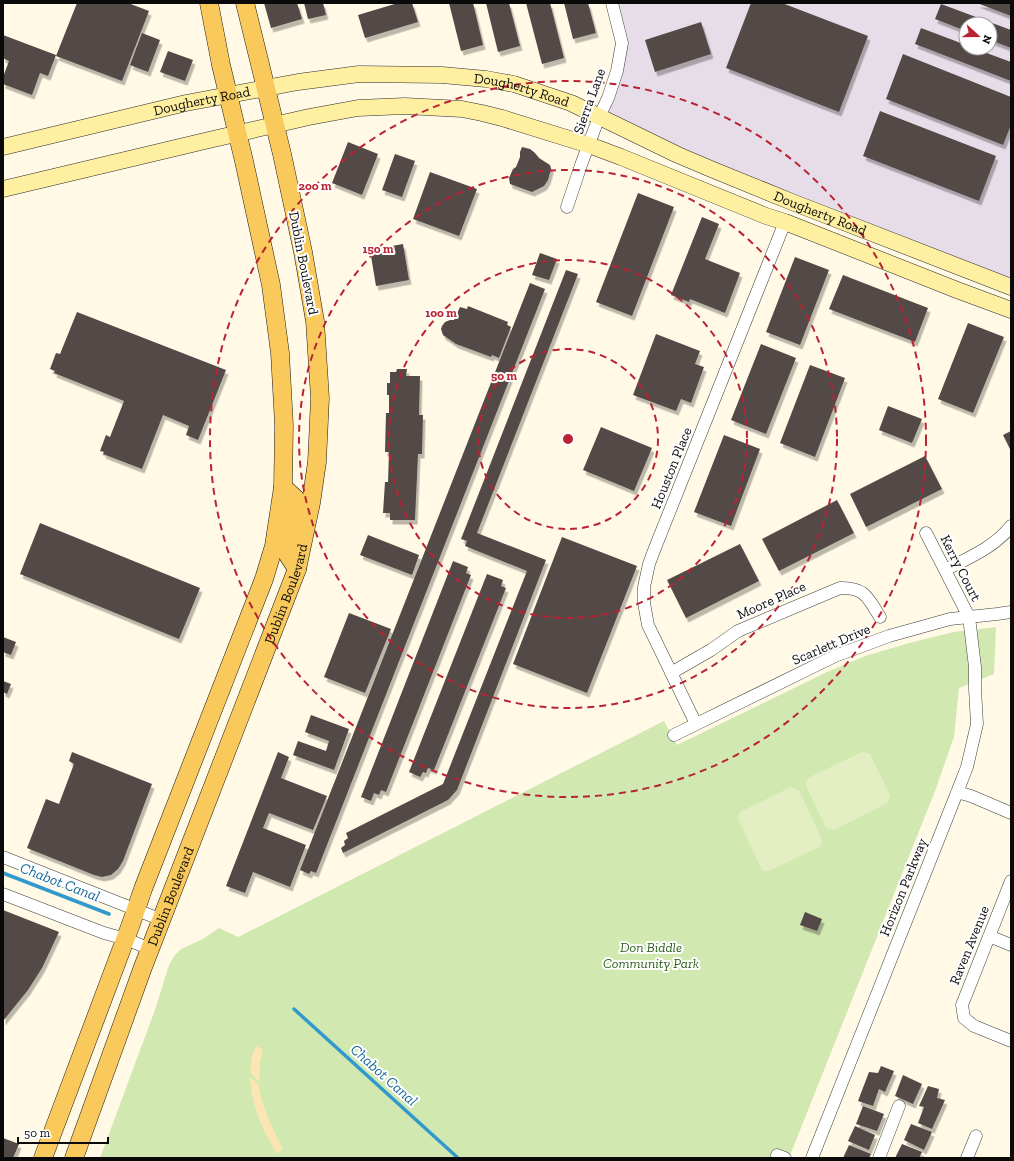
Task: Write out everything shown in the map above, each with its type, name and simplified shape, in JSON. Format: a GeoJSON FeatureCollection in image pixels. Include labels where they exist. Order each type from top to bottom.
{"type":"FeatureCollection","features":[{"type":"Feature","properties":{"kind":"main road","name":"Dublin Boulevard"},"geometry":{"type":"LineString","coordinates":[[43,1158],[126,939],[143,889],[264,579],[274,546],[283,487],[284,425],[280,353],[271,285],[209,3]]}},
{"type":"Feature","properties":{"kind":"main road","name":"Dublin Boulevard"},"geometry":{"type":"LineString","coordinates":[[74,1158],[150,949],[297,569],[311,503],[316,469],[320,398],[315,321],[303,252],[282,154],[246,3]]}},
{"type":"Feature","properties":{"kind":"main road","name":"Dougherty Road"},"geometry":{"type":"LineString","coordinates":[[3,147],[186,103],[298,82],[359,74],[430,75],[486,79],[514,84],[571,103],[678,155],[792,202],[1011,287]]}},
{"type":"Feature","properties":{"kind":"main road","name":"Dougherty Road"},"geometry":{"type":"LineString","coordinates":[[3,189],[238,133],[358,108],[405,106],[462,109],[482,113],[589,145],[766,216],[785,222],[1011,310]]}},
{"type":"Feature","properties":{"kind":"main road"},"geometry":{"type":"LineString","coordinates":[[706,192],[725,186],[751,196],[774,194]]}},
{"type":"Feature","properties":{"kind":"main road"},"geometry":{"type":"LineString","coordinates":[[902,268],[917,261],[958,277],[987,278]]}},
{"type":"Feature","properties":{"kind":"main road"},"geometry":{"type":"LineString","coordinates":[[283,487],[296,498],[288,555],[297,569]]}},
{"type":"Feature","properties":{"kind":"street","name":"Sierra Lane"},"geometry":{"type":"LineString","coordinates":[[567,206],[599,116],[608,98],[617,71],[622,43],[612,3]]}},
{"type":"Feature","properties":{"kind":"street","name":"Houston Place"},"geometry":{"type":"LineString","coordinates":[[696,724],[648,625],[644,603],[644,587],[649,564],[785,222]]}},
{"type":"Feature","properties":{"kind":"street"},"geometry":{"type":"LineString","coordinates":[[945,570],[991,545],[1005,534],[1011,526]]}},
{"type":"Feature","properties":{"kind":"street","name":"Kerry Court"},"geometry":{"type":"LineString","coordinates":[[926,533],[969,617]]}},
{"type":"Feature","properties":{"kind":"street","name":"Moore Place"},"geometry":{"type":"LineString","coordinates":[[671,673],[712,650],[738,631],[840,588],[850,587],[862,592],[880,617]]}},
{"type":"Feature","properties":{"kind":"street","name":"Scarlett Drive"},"geometry":{"type":"LineString","coordinates":[[674,735],[836,656],[889,636],[950,619],[1011,612]]}},
{"type":"Feature","properties":{"kind":"street","name":"Horizon Parkway"},"geometry":{"type":"LineString","coordinates":[[812,1158],[967,767],[977,724],[975,689],[976,667],[969,617]]}},
{"type":"Feature","properties":{"kind":"street"},"geometry":{"type":"LineString","coordinates":[[957,792],[971,796],[1011,813]]}},
{"type":"Feature","properties":{"kind":"street"},"geometry":{"type":"LineString","coordinates":[[3,856],[162,920]]}},
{"type":"Feature","properties":{"kind":"street","name":"Raven Avenue"},"geometry":{"type":"LineString","coordinates":[[1011,881],[962,1005],[964,1018],[974,1026],[1011,1041]]}},
{"type":"Feature","properties":{"kind":"street"},"geometry":{"type":"LineString","coordinates":[[3,894],[150,949]]}},
{"type":"Feature","properties":{"kind":"street"},"geometry":{"type":"LineString","coordinates":[[989,936],[1011,944]]}},
{"type":"Feature","properties":{"kind":"street"},"geometry":{"type":"LineString","coordinates":[[879,1158],[899,1106]]}},
{"type":"Feature","properties":{"kind":"street"},"geometry":{"type":"LineString","coordinates":[[967,1158],[976,1136]]}},
{"type":"Feature","properties":{"kind":"shaded area"},"geometry":{"type":"Polygon","coordinates":[[[612,3],[1011,3],[1011,287],[599,117],[622,43],[612,3]]]}},
{"type":"Feature","properties":{"kind":"green space","name":"Don Biddle Community Park"},"geometry":{"type":"Polygon","coordinates":[[[996,627],[994,674],[959,688],[954,737],[935,791],[789,1158],[100,1158],[155,1010],[169,965],[181,949],[203,939],[219,928],[238,937],[664,721],[677,745],[827,672],[865,656],[954,632],[996,627]]]}},
{"type":"Feature","properties":{"kind":"green space"},"geometry":{"type":"Polygon","coordinates":[[[862,752],[870,754],[890,795],[887,803],[834,830],[826,828],[806,786],[808,778],[862,752]]]}},
{"type":"Feature","properties":{"kind":"green space"},"geometry":{"type":"Polygon","coordinates":[[[791,787],[799,790],[822,840],[821,846],[769,871],[762,870],[738,819],[740,812],[791,787]]]}},
{"type":"Feature","properties":{"kind":"sand"},"geometry":{"type":"Polygon","coordinates":[[[256,1046],[263,1050],[260,1063],[259,1082],[250,1072],[252,1056],[256,1046]]]}},
{"type":"Feature","properties":{"kind":"sand"},"geometry":{"type":"Polygon","coordinates":[[[250,1077],[259,1085],[265,1109],[283,1148],[277,1154],[267,1136],[255,1108],[250,1077]]]}},
{"type":"Feature","properties":{"kind":"building"},"geometry":{"type":"Polygon","coordinates":[[[77,3],[128,3],[149,11],[122,81],[56,56],[77,3]]]}},
{"type":"Feature","properties":{"kind":"building"},"geometry":{"type":"Polygon","coordinates":[[[264,3],[297,3],[302,19],[271,28],[264,3]]]}},
{"type":"Feature","properties":{"kind":"building"},"geometry":{"type":"Polygon","coordinates":[[[304,3],[323,3],[326,15],[308,19],[304,3]]]}},
{"type":"Feature","properties":{"kind":"building"},"geometry":{"type":"Polygon","coordinates":[[[398,3],[412,3],[418,22],[365,38],[358,15],[398,3]]]}},
{"type":"Feature","properties":{"kind":"building"},"geometry":{"type":"Polygon","coordinates":[[[449,3],[473,3],[483,45],[461,51],[449,3]]]}},
{"type":"Feature","properties":{"kind":"building"},"geometry":{"type":"Polygon","coordinates":[[[486,3],[509,3],[520,46],[498,52],[486,3]]]}},
{"type":"Feature","properties":{"kind":"building"},"geometry":{"type":"Polygon","coordinates":[[[526,3],[550,3],[564,58],[542,64],[526,3]]]}},
{"type":"Feature","properties":{"kind":"building"},"geometry":{"type":"Polygon","coordinates":[[[564,3],[588,3],[596,33],[573,39],[564,3]]]}},
{"type":"Feature","properties":{"kind":"building"},"geometry":{"type":"Polygon","coordinates":[[[751,3],[782,3],[868,36],[839,112],[726,68],[751,3]]]}},
{"type":"Feature","properties":{"kind":"building"},"geometry":{"type":"Polygon","coordinates":[[[977,3],[1011,3],[1011,16],[977,3]]]}},
{"type":"Feature","properties":{"kind":"building"},"geometry":{"type":"Polygon","coordinates":[[[941,4],[973,16],[958,16],[958,28],[935,19],[941,4]]]}},
{"type":"Feature","properties":{"kind":"building"},"geometry":{"type":"Polygon","coordinates":[[[701,22],[711,54],[655,72],[645,40],[701,22]]]}},
{"type":"Feature","properties":{"kind":"building"},"geometry":{"type":"Polygon","coordinates":[[[998,25],[1011,30],[1011,48],[998,43],[998,25]]]}},
{"type":"Feature","properties":{"kind":"building"},"geometry":{"type":"Polygon","coordinates":[[[921,28],[958,42],[958,56],[995,56],[1011,62],[1011,81],[915,44],[921,28]]]}},
{"type":"Feature","properties":{"kind":"building"},"geometry":{"type":"Polygon","coordinates":[[[142,33],[160,40],[148,72],[130,65],[142,33]]]}},
{"type":"Feature","properties":{"kind":"building"},"geometry":{"type":"Polygon","coordinates":[[[3,35],[56,55],[48,76],[40,73],[32,95],[3,84],[3,77],[9,61],[3,58],[3,35]]]}},
{"type":"Feature","properties":{"kind":"building"},"geometry":{"type":"Polygon","coordinates":[[[168,51],[193,60],[185,81],[160,72],[168,51]]]}},
{"type":"Feature","properties":{"kind":"building"},"geometry":{"type":"Polygon","coordinates":[[[903,54],[1011,97],[1011,125],[1003,145],[886,99],[903,54]]]}},
{"type":"Feature","properties":{"kind":"building"},"geometry":{"type":"Polygon","coordinates":[[[880,111],[996,156],[979,201],[863,156],[880,111]]]}},
{"type":"Feature","properties":{"kind":"building"},"geometry":{"type":"Polygon","coordinates":[[[348,142],[378,154],[362,195],[332,183],[348,142]]]}},
{"type":"Feature","properties":{"kind":"building"},"geometry":{"type":"Polygon","coordinates":[[[522,147],[530,149],[539,158],[550,165],[551,169],[548,180],[544,186],[532,192],[510,184],[509,178],[513,169],[516,167],[522,147]]]}},
{"type":"Feature","properties":{"kind":"building"},"geometry":{"type":"Polygon","coordinates":[[[395,154],[415,161],[402,197],[382,190],[395,154]]]}},
{"type":"Feature","properties":{"kind":"building"},"geometry":{"type":"Polygon","coordinates":[[[430,172],[477,189],[459,236],[413,219],[430,172]]]}},
{"type":"Feature","properties":{"kind":"building"},"geometry":{"type":"Polygon","coordinates":[[[638,193],[674,207],[632,316],[596,302],[638,193]]]}},
{"type":"Feature","properties":{"kind":"building"},"geometry":{"type":"Polygon","coordinates":[[[702,217],[719,224],[705,259],[740,273],[725,313],[690,299],[689,302],[671,295],[702,217]]]}},
{"type":"Feature","properties":{"kind":"building"},"geometry":{"type":"Polygon","coordinates":[[[403,244],[409,280],[376,286],[370,250],[403,244]]]}},
{"type":"Feature","properties":{"kind":"building"},"geometry":{"type":"Polygon","coordinates":[[[540,253],[557,259],[549,280],[532,275],[540,253]]]}},
{"type":"Feature","properties":{"kind":"building"},"geometry":{"type":"Polygon","coordinates":[[[795,257],[829,270],[800,345],[766,332],[795,257]]]}},
{"type":"Feature","properties":{"kind":"building"},"geometry":{"type":"Polygon","coordinates":[[[566,270],[578,274],[477,533],[546,560],[457,790],[448,800],[343,853],[341,848],[345,845],[344,841],[348,838],[346,833],[443,784],[527,571],[465,546],[467,541],[461,539],[566,270]]]}},
{"type":"Feature","properties":{"kind":"building"},"geometry":{"type":"Polygon","coordinates":[[[843,275],[928,308],[915,342],[829,309],[843,275]]]}},
{"type":"Feature","properties":{"kind":"building"},"geometry":{"type":"Polygon","coordinates":[[[530,283],[545,289],[316,873],[311,871],[309,874],[300,870],[530,283]]]}},
{"type":"Feature","properties":{"kind":"building"},"geometry":{"type":"Polygon","coordinates":[[[468,306],[508,322],[507,325],[511,327],[499,358],[492,355],[491,357],[456,344],[443,335],[441,329],[445,322],[454,320],[460,307],[467,309],[468,306]]]}},
{"type":"Feature","properties":{"kind":"building"},"geometry":{"type":"Polygon","coordinates":[[[77,312],[226,370],[198,440],[186,435],[189,426],[163,415],[142,469],[103,454],[104,452],[100,451],[106,435],[110,437],[124,401],[54,373],[55,371],[50,369],[56,353],[60,354],[77,312]]]}},
{"type":"Feature","properties":{"kind":"building"},"geometry":{"type":"Polygon","coordinates":[[[968,323],[1004,337],[973,413],[938,399],[968,323]]]}},
{"type":"Feature","properties":{"kind":"building"},"geometry":{"type":"Polygon","coordinates":[[[656,334],[700,351],[695,364],[704,367],[691,403],[681,399],[676,411],[633,395],[656,334]]]}},
{"type":"Feature","properties":{"kind":"building"},"geometry":{"type":"Polygon","coordinates":[[[761,344],[796,358],[766,434],[731,420],[761,344]]]}},
{"type":"Feature","properties":{"kind":"building"},"geometry":{"type":"Polygon","coordinates":[[[810,365],[845,378],[815,457],[780,443],[810,365]]]}},
{"type":"Feature","properties":{"kind":"building"},"geometry":{"type":"Polygon","coordinates":[[[397,369],[407,369],[406,376],[420,376],[419,415],[423,415],[422,454],[418,454],[415,520],[390,520],[390,513],[383,513],[385,482],[388,482],[389,452],[385,452],[386,413],[389,413],[387,383],[390,383],[390,372],[396,372],[397,369]]]}},
{"type":"Feature","properties":{"kind":"building"},"geometry":{"type":"Polygon","coordinates":[[[888,406],[922,419],[912,443],[879,430],[888,406]]]}},
{"type":"Feature","properties":{"kind":"building"},"geometry":{"type":"Polygon","coordinates":[[[601,427],[652,448],[634,491],[583,470],[601,427]]]}},
{"type":"Feature","properties":{"kind":"building"},"geometry":{"type":"Polygon","coordinates":[[[1011,431],[1011,451],[1003,435],[1011,431]]]}},
{"type":"Feature","properties":{"kind":"building"},"geometry":{"type":"Polygon","coordinates":[[[724,435],[760,449],[731,526],[694,512],[724,435]]]}},
{"type":"Feature","properties":{"kind":"building"},"geometry":{"type":"Polygon","coordinates":[[[925,456],[942,489],[866,527],[850,494],[925,456]]]}},
{"type":"Feature","properties":{"kind":"building"},"geometry":{"type":"Polygon","coordinates":[[[837,500],[854,533],[779,571],[762,539],[837,500]]]}},
{"type":"Feature","properties":{"kind":"building"},"geometry":{"type":"Polygon","coordinates":[[[40,523],[200,588],[179,639],[20,574],[40,523]]]}},
{"type":"Feature","properties":{"kind":"building"},"geometry":{"type":"Polygon","coordinates":[[[368,535],[419,555],[412,575],[360,555],[368,535]]]}},
{"type":"Feature","properties":{"kind":"building"},"geometry":{"type":"Polygon","coordinates":[[[562,537],[637,566],[587,693],[513,664],[562,537]]]}},
{"type":"Feature","properties":{"kind":"building"},"geometry":{"type":"Polygon","coordinates":[[[740,544],[759,581],[686,618],[667,580],[740,544]]]}},
{"type":"Feature","properties":{"kind":"building"},"geometry":{"type":"Polygon","coordinates":[[[453,561],[468,567],[466,573],[471,575],[386,792],[381,790],[379,795],[374,793],[371,801],[361,797],[453,561]]]}},
{"type":"Feature","properties":{"kind":"building"},"geometry":{"type":"Polygon","coordinates":[[[487,574],[503,580],[501,586],[506,588],[434,770],[428,768],[426,773],[423,772],[420,777],[409,772],[487,574]]]}},
{"type":"Feature","properties":{"kind":"building"},"geometry":{"type":"Polygon","coordinates":[[[349,613],[391,629],[365,693],[324,677],[349,613]]]}},
{"type":"Feature","properties":{"kind":"building"},"geometry":{"type":"Polygon","coordinates":[[[3,637],[16,642],[11,655],[3,652],[3,637]]]}},
{"type":"Feature","properties":{"kind":"building"},"geometry":{"type":"Polygon","coordinates":[[[3,681],[11,684],[7,694],[3,692],[3,681]]]}},
{"type":"Feature","properties":{"kind":"building"},"geometry":{"type":"Polygon","coordinates":[[[311,715],[349,729],[334,770],[293,755],[298,741],[326,751],[329,741],[305,732],[311,715]]]}},
{"type":"Feature","properties":{"kind":"building"},"geometry":{"type":"Polygon","coordinates":[[[72,752],[152,784],[123,861],[118,869],[111,875],[102,877],[94,875],[27,848],[46,799],[59,804],[74,764],[69,761],[72,752]]]}},
{"type":"Feature","properties":{"kind":"building"},"geometry":{"type":"Polygon","coordinates":[[[278,752],[289,757],[281,778],[327,796],[313,830],[269,813],[263,828],[306,845],[290,887],[253,872],[245,893],[226,886],[278,752]]]}},
{"type":"Feature","properties":{"kind":"building"},"geometry":{"type":"Polygon","coordinates":[[[3,910],[59,932],[42,968],[28,990],[3,1021],[3,910]]]}},
{"type":"Feature","properties":{"kind":"building"},"geometry":{"type":"Polygon","coordinates":[[[805,912],[822,919],[817,931],[800,925],[805,912]]]}},
{"type":"Feature","properties":{"kind":"building"},"geometry":{"type":"Polygon","coordinates":[[[881,1066],[894,1071],[885,1092],[879,1089],[873,1106],[858,1101],[869,1072],[878,1073],[881,1066]]]}},
{"type":"Feature","properties":{"kind":"building"},"geometry":{"type":"Polygon","coordinates":[[[903,1075],[922,1084],[913,1104],[895,1096],[903,1075]]]}},
{"type":"Feature","properties":{"kind":"building"},"geometry":{"type":"Polygon","coordinates":[[[928,1086],[939,1089],[937,1098],[945,1100],[932,1129],[918,1123],[924,1107],[919,1106],[928,1086]]]}},
{"type":"Feature","properties":{"kind":"building"},"geometry":{"type":"Polygon","coordinates":[[[863,1106],[884,1114],[877,1131],[856,1124],[863,1106]]]}},
{"type":"Feature","properties":{"kind":"building"},"geometry":{"type":"Polygon","coordinates":[[[911,1124],[932,1132],[924,1150],[904,1140],[911,1124]]]}},
{"type":"Feature","properties":{"kind":"building"},"geometry":{"type":"Polygon","coordinates":[[[855,1126],[875,1135],[869,1150],[848,1141],[855,1126]]]}},
{"type":"Feature","properties":{"kind":"building"},"geometry":{"type":"Polygon","coordinates":[[[3,1138],[19,1144],[13,1158],[3,1158],[3,1138]]]}},
{"type":"Feature","properties":{"kind":"building"},"geometry":{"type":"Polygon","coordinates":[[[902,1144],[922,1152],[919,1158],[895,1158],[902,1144]]]}},
{"type":"Feature","properties":{"kind":"building"},"geometry":{"type":"Polygon","coordinates":[[[849,1145],[871,1154],[869,1158],[843,1158],[849,1145]]]}},
{"type":"Feature","properties":{"kind":"waterway","name":"Chabot Canal"},"geometry":{"type":"LineString","coordinates":[[3,873],[109,914]]}},
{"type":"Feature","properties":{"kind":"waterway","name":"Chabot Canal"},"geometry":{"type":"LineString","coordinates":[[294,1009],[458,1158]]}}]}
